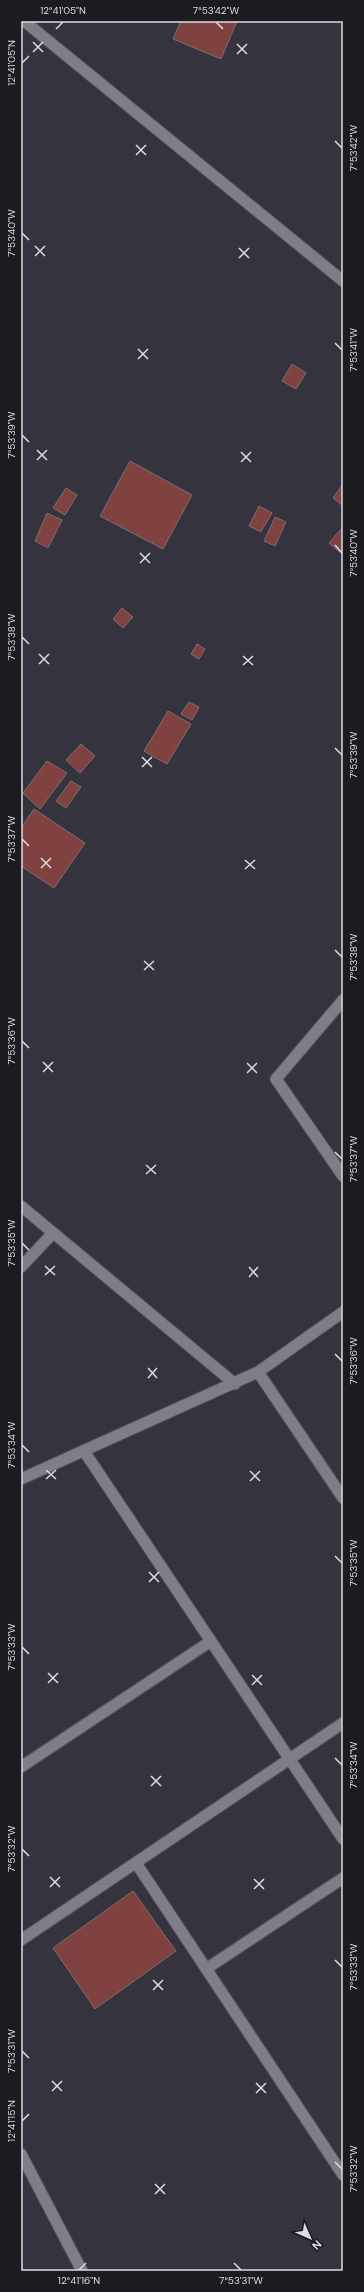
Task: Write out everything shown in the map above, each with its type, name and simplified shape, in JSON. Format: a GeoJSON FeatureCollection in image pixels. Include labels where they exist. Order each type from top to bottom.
{"type":"FeatureCollection","features":[{"type":"Feature","properties":{"kind":"street"},"geometry":{"type":"LineString","coordinates":[[22,22],[343,280]]}},
{"type":"Feature","properties":{"kind":"street"},"geometry":{"type":"LineString","coordinates":[[343,1000],[276,1079],[343,1176]]}},
{"type":"Feature","properties":{"kind":"street"},"geometry":{"type":"LineString","coordinates":[[21,1206],[235,1384]]}},
{"type":"Feature","properties":{"kind":"street"},"geometry":{"type":"LineString","coordinates":[[21,1267],[54,1233]]}},
{"type":"Feature","properties":{"kind":"street"},"geometry":{"type":"LineString","coordinates":[[21,1479],[235,1384],[258,1372],[343,1312]]}},
{"type":"Feature","properties":{"kind":"street"},"geometry":{"type":"LineString","coordinates":[[258,1372],[343,1498]]}},
{"type":"Feature","properties":{"kind":"street"},"geometry":{"type":"LineString","coordinates":[[84,1451],[343,1839]]}},
{"type":"Feature","properties":{"kind":"street"},"geometry":{"type":"LineString","coordinates":[[21,1767],[211,1641]]}},
{"type":"Feature","properties":{"kind":"street"},"geometry":{"type":"LineString","coordinates":[[21,1940],[343,1723]]}},
{"type":"Feature","properties":{"kind":"street"},"geometry":{"type":"LineString","coordinates":[[136,1863],[343,2175]]}},
{"type":"Feature","properties":{"kind":"street"},"geometry":{"type":"LineString","coordinates":[[206,1969],[343,1878]]}},
{"type":"Feature","properties":{"kind":"street"},"geometry":{"type":"LineString","coordinates":[[21,2154],[82,2271]]}},
{"type":"Feature","properties":{"kind":"building"},"geometry":{"type":"Polygon","coordinates":[[[181,21],[237,21],[221,59],[173,39],[181,21]]]}},
{"type":"Feature","properties":{"kind":"building"},"geometry":{"type":"Polygon","coordinates":[[[292,364],[306,373],[296,389],[282,381],[292,364]]]}},
{"type":"Feature","properties":{"kind":"building"},"geometry":{"type":"Polygon","coordinates":[[[130,461],[192,495],[163,549],[100,516],[130,461]]]}},
{"type":"Feature","properties":{"kind":"building"},"geometry":{"type":"Polygon","coordinates":[[[343,484],[343,506],[333,498],[343,484]]]}},
{"type":"Feature","properties":{"kind":"building"},"geometry":{"type":"Polygon","coordinates":[[[66,488],[77,495],[65,515],[53,508],[66,488]]]}},
{"type":"Feature","properties":{"kind":"building"},"geometry":{"type":"Polygon","coordinates":[[[259,506],[272,513],[261,532],[249,526],[259,506]]]}},
{"type":"Feature","properties":{"kind":"building"},"geometry":{"type":"Polygon","coordinates":[[[47,513],[62,520],[48,548],[35,541],[47,513]]]}},
{"type":"Feature","properties":{"kind":"building"},"geometry":{"type":"Polygon","coordinates":[[[275,517],[286,522],[275,546],[264,541],[275,517]]]}},
{"type":"Feature","properties":{"kind":"building"},"geometry":{"type":"Polygon","coordinates":[[[343,527],[343,552],[342,554],[329,543],[343,527]]]}},
{"type":"Feature","properties":{"kind":"building"},"geometry":{"type":"Polygon","coordinates":[[[122,608],[133,617],[123,628],[113,619],[122,608]]]}},
{"type":"Feature","properties":{"kind":"building"},"geometry":{"type":"Polygon","coordinates":[[[197,644],[205,649],[199,659],[191,654],[197,644]]]}},
{"type":"Feature","properties":{"kind":"building"},"geometry":{"type":"Polygon","coordinates":[[[189,702],[199,707],[192,720],[181,714],[189,702]]]}},
{"type":"Feature","properties":{"kind":"building"},"geometry":{"type":"Polygon","coordinates":[[[168,711],[191,724],[167,764],[144,751],[168,711]]]}},
{"type":"Feature","properties":{"kind":"building"},"geometry":{"type":"Polygon","coordinates":[[[81,744],[95,756],[80,773],[66,760],[81,744]]]}},
{"type":"Feature","properties":{"kind":"building"},"geometry":{"type":"Polygon","coordinates":[[[47,761],[67,773],[40,809],[23,793],[47,761]]]}},
{"type":"Feature","properties":{"kind":"building"},"geometry":{"type":"Polygon","coordinates":[[[71,781],[81,787],[66,808],[56,801],[71,781]]]}},
{"type":"Feature","properties":{"kind":"building"},"geometry":{"type":"Polygon","coordinates":[[[34,809],[85,843],[54,888],[21,866],[21,828],[34,809]]]}},
{"type":"Feature","properties":{"kind":"building"},"geometry":{"type":"Polygon","coordinates":[[[133,1891],[176,1951],[95,2009],[53,1948],[133,1891]]]}}]}
